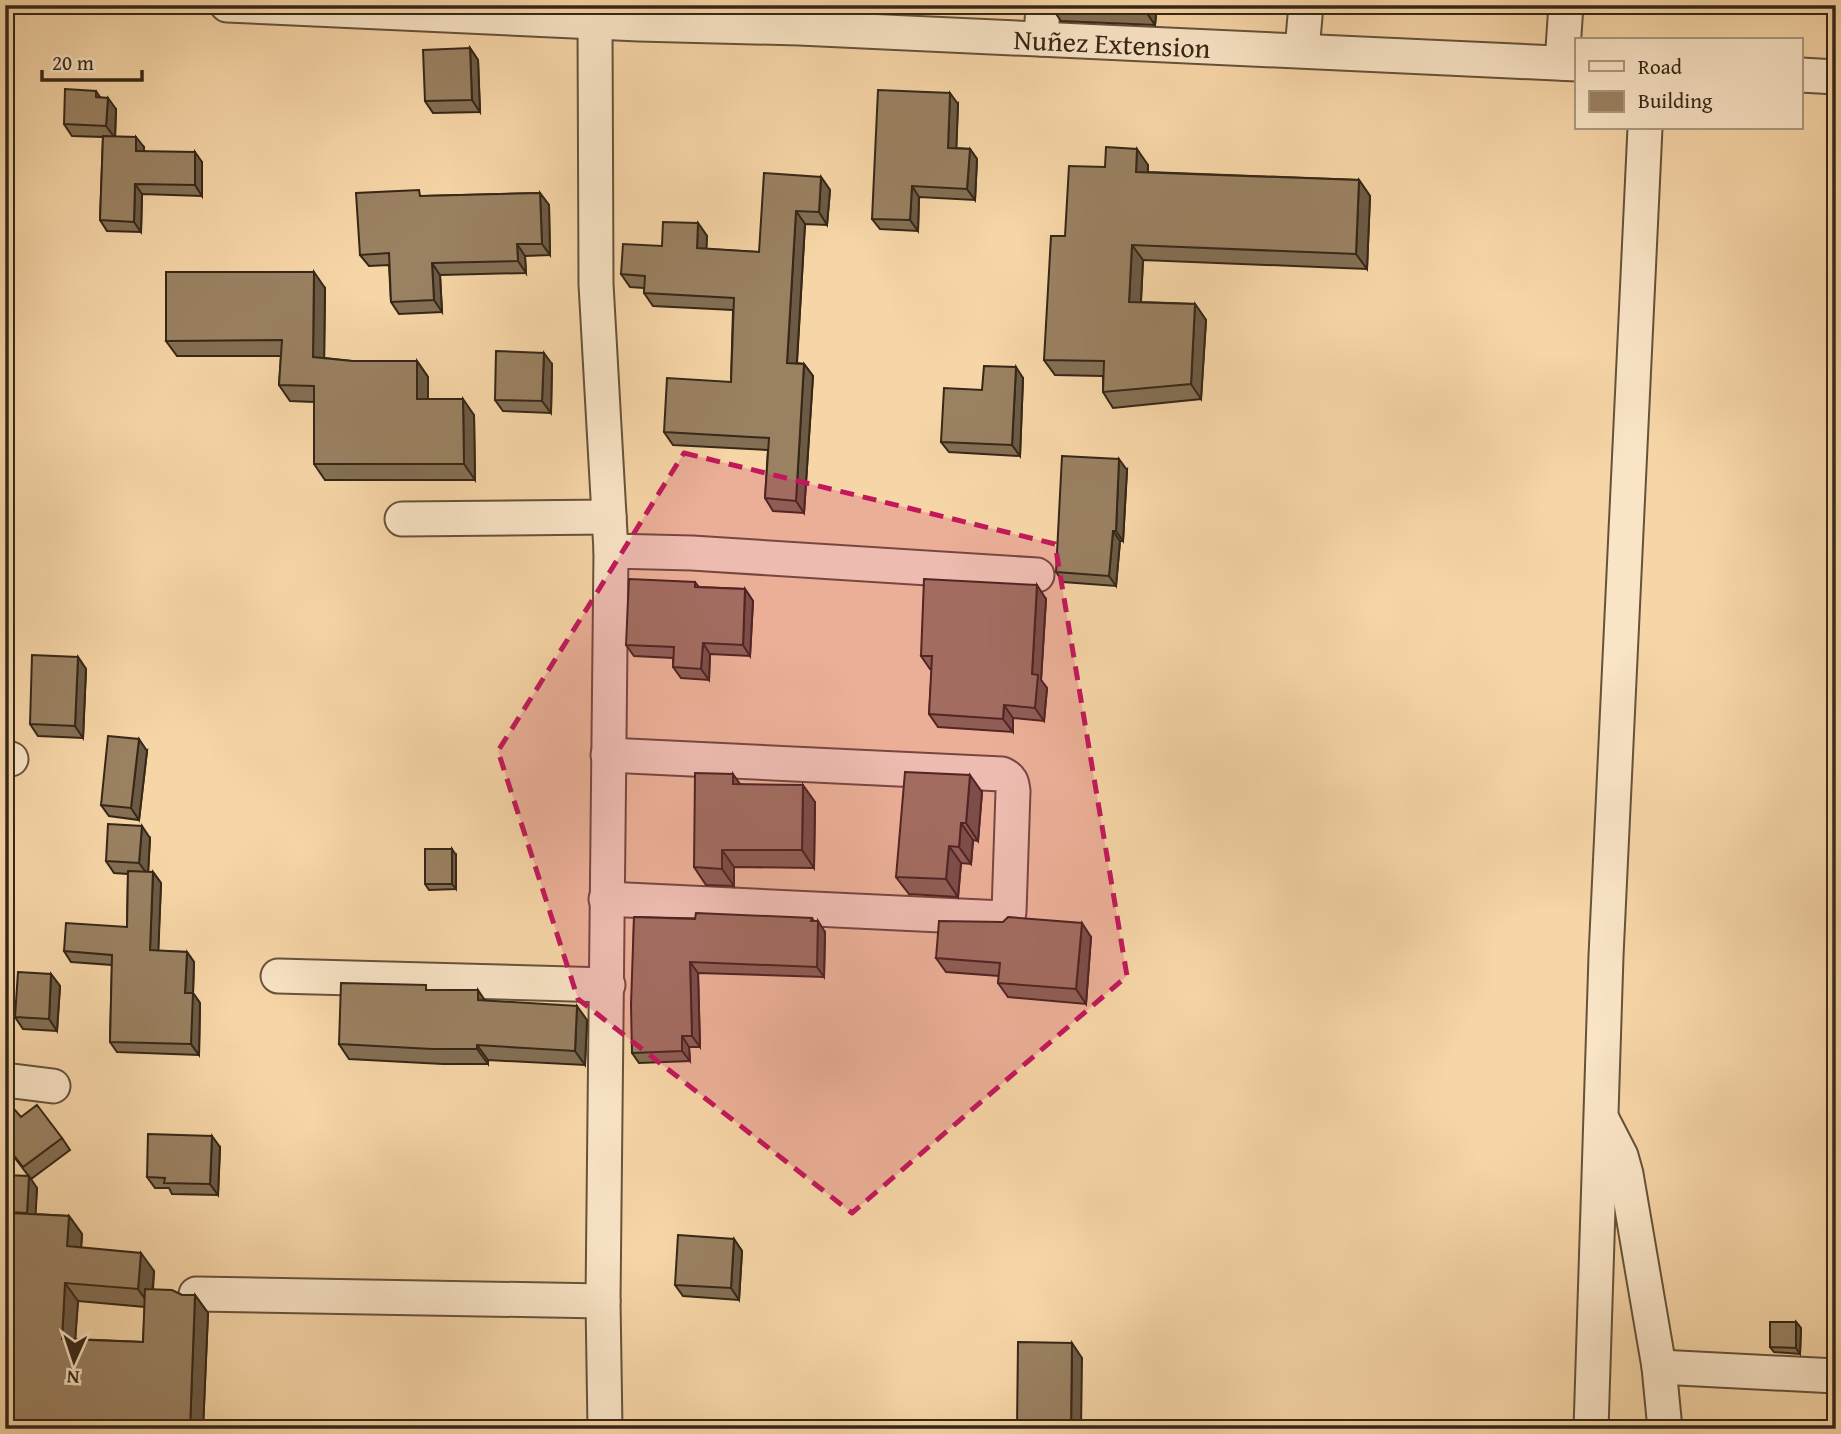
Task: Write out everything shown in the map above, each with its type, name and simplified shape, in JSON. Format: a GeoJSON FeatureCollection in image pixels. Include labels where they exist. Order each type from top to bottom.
{"type":"FeatureCollection","features":[{"type":"Feature","properties":{"kind":"street","name":"Nuñez Extension"},"geometry":{"type":"LineString","coordinates":[[227,5],[595,22],[639,15],[799,17],[1041,39],[1569,63]]}},
{"type":"Feature","properties":{"kind":"street"},"geometry":{"type":"LineString","coordinates":[[1041,39],[1043,5]]}},
{"type":"Feature","properties":{"kind":"street"},"geometry":{"type":"LineString","coordinates":[[1302,50],[1306,5]]}},
{"type":"Feature","properties":{"kind":"street"},"geometry":{"type":"LineString","coordinates":[[1566,5],[1569,63]]}},
{"type":"Feature","properties":{"kind":"street"},"geometry":{"type":"LineString","coordinates":[[595,22],[596,285],[611,551],[603,1301],[605,1429]]}},
{"type":"Feature","properties":{"kind":"street"},"geometry":{"type":"LineString","coordinates":[[1802,75],[1836,77]]}},
{"type":"Feature","properties":{"kind":"street"},"geometry":{"type":"LineString","coordinates":[[1591,1429],[1600,1114],[1645,130]]}},
{"type":"Feature","properties":{"kind":"street"},"geometry":{"type":"LineString","coordinates":[[402,519],[608,517]]}},
{"type":"Feature","properties":{"kind":"street"},"geometry":{"type":"LineString","coordinates":[[611,551],[692,553],[1037,575]]}},
{"type":"Feature","properties":{"kind":"street"},"geometry":{"type":"LineString","coordinates":[[606,899],[1003,918],[1009,912],[1013,791],[1009,777],[1002,774],[608,755]]}},
{"type":"Feature","properties":{"kind":"street"},"geometry":{"type":"LineString","coordinates":[[278,976],[608,985]]}},
{"type":"Feature","properties":{"kind":"street"},"geometry":{"type":"LineString","coordinates":[[5,1080],[53,1086]]}},
{"type":"Feature","properties":{"kind":"street"},"geometry":{"type":"LineString","coordinates":[[1600,1114],[1621,1156],[1626,1174],[1660,1367],[1665,1429]]}},
{"type":"Feature","properties":{"kind":"street"},"geometry":{"type":"LineString","coordinates":[[196,1294],[603,1301]]}},
{"type":"Feature","properties":{"kind":"street"},"geometry":{"type":"LineString","coordinates":[[1660,1367],[1836,1376]]}},
{"type":"Feature","properties":{"kind":"highlighted area"},"geometry":{"type":"Polygon","coordinates":[[[684,453],[1055,544],[1127,976],[852,1213],[578,999],[498,751],[684,453]]]}},
{"type":"Feature","properties":{"kind":"building"},"geometry":{"type":"Polygon","coordinates":[[[1063,5],[1144,5],[1144,9],[1063,5]]]}},
{"type":"Feature","properties":{"kind":"building"},"geometry":{"type":"Polygon","coordinates":[[[470,48],[472,100],[425,101],[423,50],[470,48]]]}},
{"type":"Feature","properties":{"kind":"building"},"geometry":{"type":"Polygon","coordinates":[[[65,89],[96,91],[96,97],[108,98],[106,126],[64,124],[65,89]]]}},
{"type":"Feature","properties":{"kind":"building"},"geometry":{"type":"Polygon","coordinates":[[[878,90],[950,93],[948,148],[970,149],[967,189],[912,186],[910,220],[872,219],[878,90]]]}},
{"type":"Feature","properties":{"kind":"building"},"geometry":{"type":"Polygon","coordinates":[[[103,136],[136,137],[136,151],[195,152],[195,185],[135,184],[134,222],[100,220],[103,136]]]}},
{"type":"Feature","properties":{"kind":"building"},"geometry":{"type":"Polygon","coordinates":[[[1106,147],[1137,149],[1136,172],[1359,180],[1356,254],[1132,245],[1129,302],[1195,304],[1191,384],[1103,392],[1104,361],[1044,360],[1051,236],[1065,236],[1069,166],[1105,167],[1106,147]]]}},
{"type":"Feature","properties":{"kind":"building"},"geometry":{"type":"Polygon","coordinates":[[[764,173],[821,177],[819,212],[796,211],[787,363],[804,364],[796,501],[765,498],[769,438],[664,432],[667,378],[731,382],[734,298],[644,293],[645,276],[621,274],[623,244],[662,246],[663,222],[698,223],[697,248],[759,252],[764,173]]]}},
{"type":"Feature","properties":{"kind":"building"},"geometry":{"type":"Polygon","coordinates":[[[419,190],[420,196],[540,193],[542,244],[517,244],[518,261],[432,263],[434,300],[391,302],[389,253],[360,255],[356,193],[419,190]]]}},
{"type":"Feature","properties":{"kind":"building"},"geometry":{"type":"Polygon","coordinates":[[[166,272],[314,272],[313,357],[352,361],[417,361],[417,399],[463,399],[464,464],[314,464],[314,386],[279,385],[282,340],[166,341],[166,272]]]}},
{"type":"Feature","properties":{"kind":"building"},"geometry":{"type":"Polygon","coordinates":[[[496,351],[544,353],[542,401],[495,400],[496,351]]]}},
{"type":"Feature","properties":{"kind":"building"},"geometry":{"type":"Polygon","coordinates":[[[984,366],[1016,367],[1012,445],[941,442],[944,388],[982,390],[984,366]]]}},
{"type":"Feature","properties":{"kind":"building"},"geometry":{"type":"Polygon","coordinates":[[[1062,456],[1119,459],[1116,531],[1113,531],[1109,576],[1056,572],[1062,456]]]}},
{"type":"Feature","properties":{"kind":"building"},"geometry":{"type":"Polygon","coordinates":[[[629,579],[695,582],[695,587],[745,589],[743,645],[703,643],[701,669],[673,667],[674,647],[626,645],[629,579]]]}},
{"type":"Feature","properties":{"kind":"building"},"geometry":{"type":"Polygon","coordinates":[[[924,579],[1037,585],[1032,674],[1038,675],[1035,708],[1004,705],[1003,719],[929,714],[932,656],[921,656],[924,579]]]}},
{"type":"Feature","properties":{"kind":"building"},"geometry":{"type":"Polygon","coordinates":[[[32,655],[78,657],[75,726],[30,724],[32,655]]]}},
{"type":"Feature","properties":{"kind":"building"},"geometry":{"type":"Polygon","coordinates":[[[108,736],[139,739],[131,808],[101,805],[108,736]]]}},
{"type":"Feature","properties":{"kind":"building"},"geometry":{"type":"Polygon","coordinates":[[[905,772],[970,775],[966,823],[961,823],[959,847],[949,846],[946,879],[896,877],[905,772]]]}},
{"type":"Feature","properties":{"kind":"building"},"geometry":{"type":"Polygon","coordinates":[[[695,773],[733,774],[733,784],[803,785],[802,850],[722,850],[722,869],[694,867],[695,773]]]}},
{"type":"Feature","properties":{"kind":"building"},"geometry":{"type":"Polygon","coordinates":[[[108,824],[142,826],[139,863],[106,861],[108,824]]]}},
{"type":"Feature","properties":{"kind":"building"},"geometry":{"type":"Polygon","coordinates":[[[425,849],[452,849],[452,884],[425,884],[425,849]]]}},
{"type":"Feature","properties":{"kind":"building"},"geometry":{"type":"Polygon","coordinates":[[[128,871],[153,872],[150,950],[187,952],[185,993],[193,993],[191,1044],[110,1042],[112,955],[64,951],[66,923],[127,927],[128,871]]]}},
{"type":"Feature","properties":{"kind":"building"},"geometry":{"type":"Polygon","coordinates":[[[696,913],[812,918],[811,921],[818,921],[817,967],[690,962],[692,1036],[682,1036],[682,1051],[632,1053],[634,917],[695,919],[696,913]]]}},
{"type":"Feature","properties":{"kind":"building"},"geometry":{"type":"Polygon","coordinates":[[[1008,917],[1082,923],[1076,989],[998,983],[1000,963],[936,958],[939,921],[1003,922],[1008,917]]]}},
{"type":"Feature","properties":{"kind":"building"},"geometry":{"type":"Polygon","coordinates":[[[18,972],[51,974],[49,1019],[15,1017],[18,972]]]}},
{"type":"Feature","properties":{"kind":"building"},"geometry":{"type":"Polygon","coordinates":[[[341,983],[426,985],[426,990],[478,990],[478,1000],[577,1006],[575,1051],[477,1045],[477,1049],[432,1049],[339,1044],[341,983]]]}},
{"type":"Feature","properties":{"kind":"building"},"geometry":{"type":"Polygon","coordinates":[[[37,1105],[62,1138],[23,1167],[5,1144],[5,1117],[15,1110],[21,1117],[37,1105]]]}},
{"type":"Feature","properties":{"kind":"building"},"geometry":{"type":"Polygon","coordinates":[[[148,1134],[212,1136],[210,1184],[164,1183],[165,1178],[147,1177],[148,1134]]]}},
{"type":"Feature","properties":{"kind":"building"},"geometry":{"type":"Polygon","coordinates":[[[5,1175],[29,1176],[27,1213],[5,1212],[5,1175]]]}},
{"type":"Feature","properties":{"kind":"building"},"geometry":{"type":"Polygon","coordinates":[[[10,1213],[69,1216],[67,1246],[141,1253],[138,1289],[65,1283],[62,1339],[143,1342],[145,1289],[172,1290],[182,1295],[195,1295],[190,1429],[5,1429],[5,1290],[10,1213]]]}},
{"type":"Feature","properties":{"kind":"building"},"geometry":{"type":"Polygon","coordinates":[[[678,1235],[734,1239],[731,1288],[675,1285],[678,1235]]]}},
{"type":"Feature","properties":{"kind":"building"},"geometry":{"type":"Polygon","coordinates":[[[1770,1322],[1796,1322],[1796,1348],[1770,1347],[1770,1322]]]}},
{"type":"Feature","properties":{"kind":"building"},"geometry":{"type":"Polygon","coordinates":[[[1018,1342],[1072,1343],[1071,1429],[1017,1429],[1018,1342]]]}}]}
